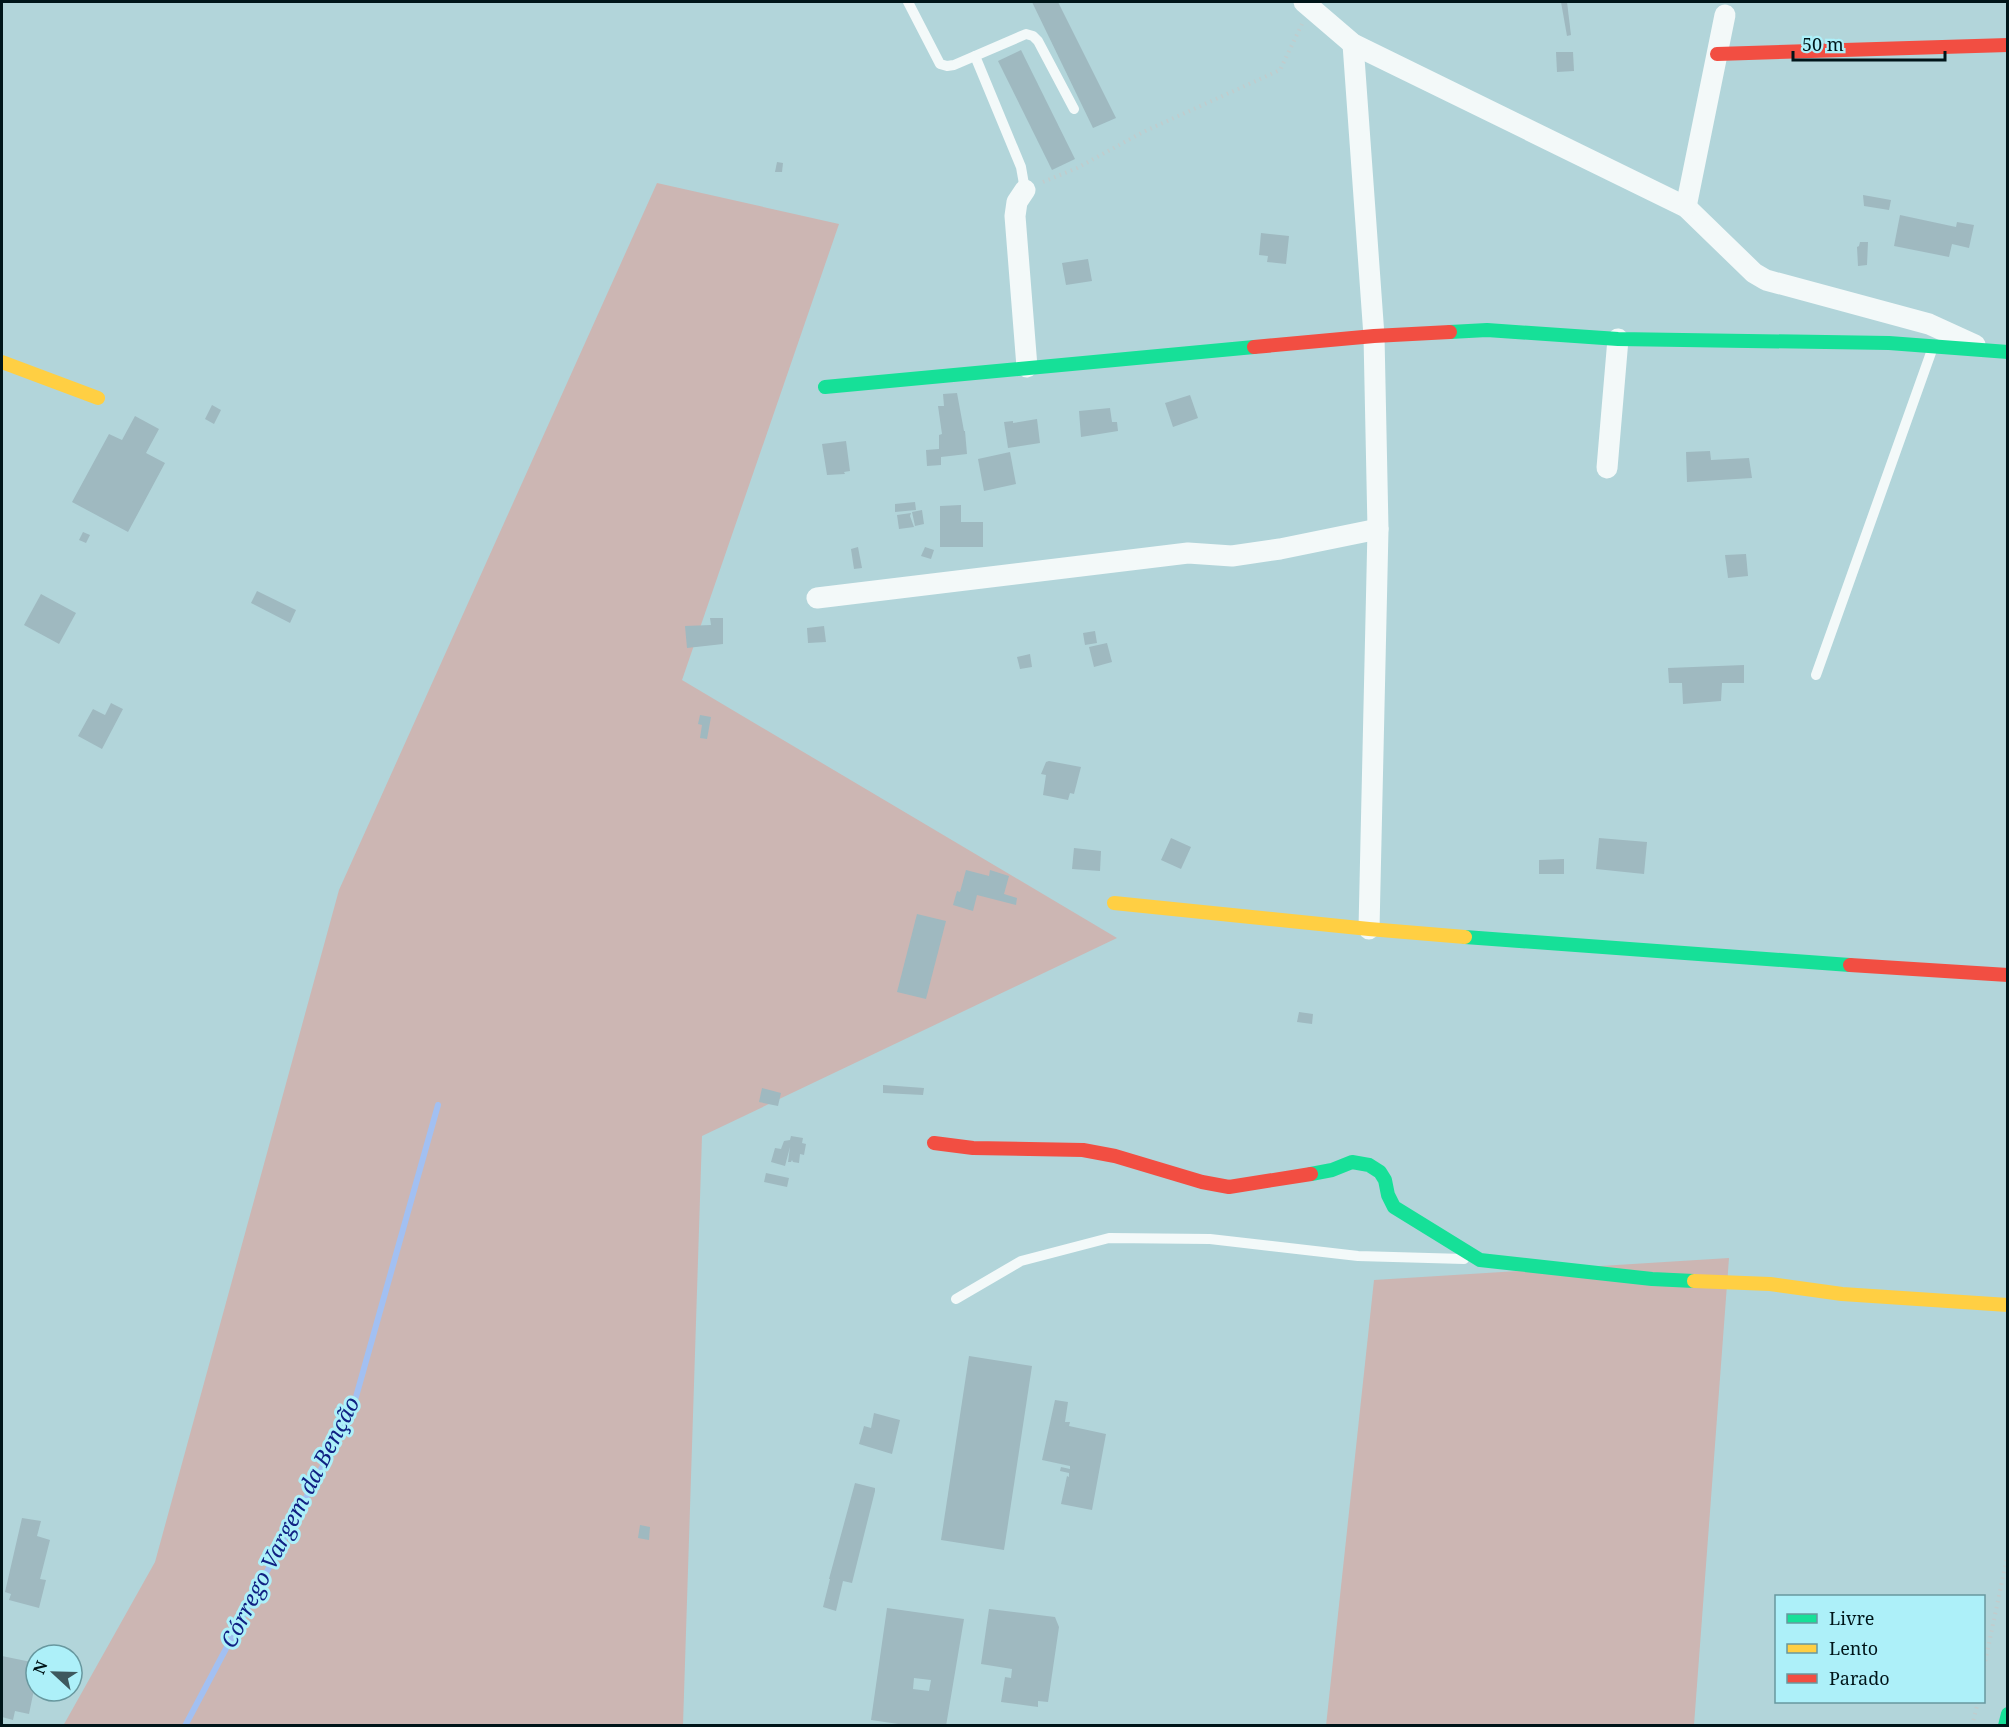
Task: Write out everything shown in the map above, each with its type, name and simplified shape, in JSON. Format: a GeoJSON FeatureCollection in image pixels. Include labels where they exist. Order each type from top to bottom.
{"type":"FeatureCollection","features":[{"type":"Feature","properties":{"kind":"street"},"geometry":{"type":"LineString","coordinates":[[1305,3],[1353,44],[1686,207],[1754,273],[1766,280],[1929,324],[1984,349]]}},
{"type":"Feature","properties":{"kind":"street"},"geometry":{"type":"LineString","coordinates":[[1686,207],[1725,15]]}},
{"type":"Feature","properties":{"kind":"street"},"geometry":{"type":"LineString","coordinates":[[1353,44],[1374,336],[1378,529],[1369,929]]}},
{"type":"Feature","properties":{"kind":"street"},"geometry":{"type":"LineString","coordinates":[[1717,54],[2007,45]]}},
{"type":"Feature","properties":{"kind":"street"},"geometry":{"type":"LineString","coordinates":[[1025,190],[1017,202],[1015,216],[1027,367]]}},
{"type":"Feature","properties":{"kind":"street"},"geometry":{"type":"LineString","coordinates":[[825,387],[1374,336],[1487,330],[1618,339],[1933,346],[2007,352]]}},
{"type":"Feature","properties":{"kind":"street"},"geometry":{"type":"LineString","coordinates":[[1606,468],[1618,339]]}},
{"type":"Feature","properties":{"kind":"street"},"geometry":{"type":"LineString","coordinates":[[2,362],[98,398]]}},
{"type":"Feature","properties":{"kind":"street"},"geometry":{"type":"LineString","coordinates":[[817,598],[1188,553],[1232,556],[1281,549],[1378,529]]}},
{"type":"Feature","properties":{"kind":"street"},"geometry":{"type":"LineString","coordinates":[[1114,903],[1369,929],[1737,958],[2007,975]]}},
{"type":"Feature","properties":{"kind":"street"},"geometry":{"type":"LineString","coordinates":[[934,1143],[973,1148],[1083,1150],[1115,1156],[1202,1182],[1229,1187],[1299,1177],[1332,1170],[1352,1162],[1369,1165],[1380,1172],[1394,1207],[1480,1260],[1652,1279],[1770,1284],[1842,1294],[2007,1305]]}},
{"type":"Feature","properties":{"kind":"street"},"geometry":{"type":"LineString","coordinates":[[2005,1725],[2007,1714]]}},
{"type":"Feature","properties":{"kind":"lane"},"geometry":{"type":"LineString","coordinates":[[908,2],[940,64],[947,66],[1026,34],[1033,36],[1038,40],[1074,110]]}},
{"type":"Feature","properties":{"kind":"lane"},"geometry":{"type":"LineString","coordinates":[[975,56],[1021,167],[1025,190]]}},
{"type":"Feature","properties":{"kind":"lane"},"geometry":{"type":"LineString","coordinates":[[1816,675],[1933,346]]}},
{"type":"Feature","properties":{"kind":"lane"},"geometry":{"type":"LineString","coordinates":[[956,1299],[1021,1261],[1109,1238],[1210,1239],[1358,1256],[1480,1260]]}},
{"type":"Feature","properties":{"kind":"path"},"geometry":{"type":"LineString","coordinates":[[1025,190],[1077,168],[1143,132],[1280,70],[1304,21],[1305,3]]}},
{"type":"Feature","properties":{"kind":"path"},"geometry":{"type":"LineString","coordinates":[[1985,1658],[2007,1553]]}},
{"type":"Feature","properties":{"kind":"path"},"geometry":{"type":"LineString","coordinates":[[1972,1725],[1978,1703]]}},
{"type":"Feature","properties":{"kind":"shaded area"},"geometry":{"type":"Polygon","coordinates":[[[657,183],[839,224],[682,680],[1117,938],[702,1136],[683,1725],[63,1726],[76,1703],[84,1703],[84,1689],[155,1562],[339,890],[657,183]]]}},
{"type":"Feature","properties":{"kind":"shaded area"},"geometry":{"type":"Polygon","coordinates":[[[1729,1258],[1694,1725],[1326,1726],[1374,1280],[1729,1258]]]}},
{"type":"Feature","properties":{"kind":"building"},"geometry":{"type":"Polygon","coordinates":[[[1032,2],[1058,2],[1116,118],[1093,128],[1032,2]]]}},
{"type":"Feature","properties":{"kind":"building"},"geometry":{"type":"Polygon","coordinates":[[[1561,2],[1567,2],[1571,35],[1567,36],[1561,2]]]}},
{"type":"Feature","properties":{"kind":"building"},"geometry":{"type":"Polygon","coordinates":[[[1021,50],[1075,159],[1052,170],[998,61],[1021,50]]]}},
{"type":"Feature","properties":{"kind":"building"},"geometry":{"type":"Polygon","coordinates":[[[1556,52],[1573,52],[1574,71],[1557,72],[1556,52]]]}},
{"type":"Feature","properties":{"kind":"building"},"geometry":{"type":"Polygon","coordinates":[[[777,162],[783,163],[782,172],[775,172],[777,162]]]}},
{"type":"Feature","properties":{"kind":"building"},"geometry":{"type":"Polygon","coordinates":[[[1863,195],[1891,200],[1889,210],[1864,206],[1863,195]]]}},
{"type":"Feature","properties":{"kind":"building"},"geometry":{"type":"Polygon","coordinates":[[[1900,215],[1956,227],[1957,222],[1974,225],[1969,248],[1952,244],[1949,257],[1894,246],[1900,215]]]}},
{"type":"Feature","properties":{"kind":"building"},"geometry":{"type":"Polygon","coordinates":[[[1261,233],[1289,236],[1286,264],[1267,262],[1268,256],[1259,255],[1261,233]]]}},
{"type":"Feature","properties":{"kind":"building"},"geometry":{"type":"Polygon","coordinates":[[[1860,242],[1868,242],[1867,265],[1858,266],[1857,247],[1860,242]]]}},
{"type":"Feature","properties":{"kind":"building"},"geometry":{"type":"Polygon","coordinates":[[[1088,259],[1092,281],[1066,285],[1062,263],[1088,259]]]}},
{"type":"Feature","properties":{"kind":"building"},"geometry":{"type":"Polygon","coordinates":[[[957,393],[967,454],[941,457],[941,465],[927,466],[926,450],[939,449],[939,435],[942,434],[938,406],[944,406],[943,394],[957,393]]]}},
{"type":"Feature","properties":{"kind":"building"},"geometry":{"type":"Polygon","coordinates":[[[1190,395],[1198,418],[1173,427],[1165,403],[1190,395]]]}},
{"type":"Feature","properties":{"kind":"building"},"geometry":{"type":"Polygon","coordinates":[[[212,405],[221,410],[214,424],[205,419],[212,405]]]}},
{"type":"Feature","properties":{"kind":"building"},"geometry":{"type":"Polygon","coordinates":[[[1110,408],[1112,422],[1117,422],[1118,431],[1081,437],[1079,411],[1110,408]]]}},
{"type":"Feature","properties":{"kind":"building"},"geometry":{"type":"Polygon","coordinates":[[[135,416],[159,429],[146,453],[165,463],[128,532],[72,502],[109,434],[122,440],[135,416]]]}},
{"type":"Feature","properties":{"kind":"building"},"geometry":{"type":"Polygon","coordinates":[[[1037,419],[1040,443],[1008,448],[1004,422],[1013,421],[1013,423],[1037,419]]]}},
{"type":"Feature","properties":{"kind":"building"},"geometry":{"type":"Polygon","coordinates":[[[846,441],[850,471],[844,472],[845,474],[827,475],[822,444],[846,441]]]}},
{"type":"Feature","properties":{"kind":"building"},"geometry":{"type":"Polygon","coordinates":[[[1710,451],[1711,460],[1749,458],[1752,478],[1687,482],[1686,452],[1710,451]]]}},
{"type":"Feature","properties":{"kind":"building"},"geometry":{"type":"Polygon","coordinates":[[[1010,452],[1016,484],[984,491],[978,459],[1010,452]]]}},
{"type":"Feature","properties":{"kind":"building"},"geometry":{"type":"Polygon","coordinates":[[[915,502],[916,510],[895,512],[895,504],[915,502]]]}},
{"type":"Feature","properties":{"kind":"building"},"geometry":{"type":"Polygon","coordinates":[[[961,505],[961,522],[983,522],[983,547],[940,547],[940,506],[961,505]]]}},
{"type":"Feature","properties":{"kind":"building"},"geometry":{"type":"Polygon","coordinates":[[[922,510],[924,524],[915,526],[912,512],[922,510]]]}},
{"type":"Feature","properties":{"kind":"building"},"geometry":{"type":"Polygon","coordinates":[[[911,513],[914,527],[899,529],[897,515],[911,513]]]}},
{"type":"Feature","properties":{"kind":"building"},"geometry":{"type":"Polygon","coordinates":[[[83,532],[90,535],[86,543],[79,540],[83,532]]]}},
{"type":"Feature","properties":{"kind":"building"},"geometry":{"type":"Polygon","coordinates":[[[858,547],[862,568],[854,569],[851,549],[858,547]]]}},
{"type":"Feature","properties":{"kind":"building"},"geometry":{"type":"Polygon","coordinates":[[[925,547],[934,550],[931,559],[921,556],[925,547]]]}},
{"type":"Feature","properties":{"kind":"building"},"geometry":{"type":"Polygon","coordinates":[[[1746,554],[1748,576],[1728,578],[1725,555],[1746,554]]]}},
{"type":"Feature","properties":{"kind":"building"},"geometry":{"type":"Polygon","coordinates":[[[257,591],[296,610],[290,623],[251,603],[257,591]]]}},
{"type":"Feature","properties":{"kind":"building"},"geometry":{"type":"Polygon","coordinates":[[[41,594],[76,613],[59,644],[24,625],[41,594]]]}},
{"type":"Feature","properties":{"kind":"building"},"geometry":{"type":"Polygon","coordinates":[[[710,618],[723,618],[723,644],[687,648],[685,626],[711,625],[710,618]]]}},
{"type":"Feature","properties":{"kind":"building"},"geometry":{"type":"Polygon","coordinates":[[[824,626],[826,642],[808,643],[807,628],[824,626]]]}},
{"type":"Feature","properties":{"kind":"building"},"geometry":{"type":"Polygon","coordinates":[[[1095,631],[1097,643],[1085,645],[1083,633],[1095,631]]]}},
{"type":"Feature","properties":{"kind":"building"},"geometry":{"type":"Polygon","coordinates":[[[1107,643],[1112,662],[1094,667],[1089,647],[1107,643]]]}},
{"type":"Feature","properties":{"kind":"building"},"geometry":{"type":"Polygon","coordinates":[[[1030,654],[1032,667],[1020,669],[1017,657],[1030,654]]]}},
{"type":"Feature","properties":{"kind":"building"},"geometry":{"type":"Polygon","coordinates":[[[1744,665],[1744,683],[1722,683],[1721,701],[1683,704],[1682,683],[1669,683],[1668,668],[1744,665]]]}},
{"type":"Feature","properties":{"kind":"building"},"geometry":{"type":"Polygon","coordinates":[[[111,703],[123,709],[102,749],[78,736],[93,709],[105,715],[111,703]]]}},
{"type":"Feature","properties":{"kind":"building"},"geometry":{"type":"Polygon","coordinates":[[[700,715],[711,717],[707,739],[700,738],[702,725],[698,724],[700,715]]]}},
{"type":"Feature","properties":{"kind":"building"},"geometry":{"type":"Polygon","coordinates":[[[1046,762],[1081,767],[1074,794],[1070,793],[1068,800],[1043,795],[1046,775],[1041,774],[1046,762]]]}},
{"type":"Feature","properties":{"kind":"building"},"geometry":{"type":"Polygon","coordinates":[[[1171,838],[1191,847],[1181,869],[1161,860],[1171,838]]]}},
{"type":"Feature","properties":{"kind":"building"},"geometry":{"type":"Polygon","coordinates":[[[1599,838],[1647,842],[1644,874],[1596,869],[1599,838]]]}},
{"type":"Feature","properties":{"kind":"building"},"geometry":{"type":"Polygon","coordinates":[[[1074,848],[1101,851],[1100,871],[1072,869],[1074,848]]]}},
{"type":"Feature","properties":{"kind":"building"},"geometry":{"type":"Polygon","coordinates":[[[1564,859],[1564,874],[1539,874],[1539,860],[1564,859]]]}},
{"type":"Feature","properties":{"kind":"building"},"geometry":{"type":"Polygon","coordinates":[[[966,870],[989,876],[990,870],[1009,876],[1004,894],[1017,898],[1016,905],[977,895],[973,911],[953,905],[957,891],[960,892],[966,870]]]}},
{"type":"Feature","properties":{"kind":"building"},"geometry":{"type":"Polygon","coordinates":[[[917,914],[946,921],[926,999],[897,992],[917,914]]]}},
{"type":"Feature","properties":{"kind":"building"},"geometry":{"type":"Polygon","coordinates":[[[1299,1012],[1313,1014],[1312,1024],[1297,1022],[1299,1012]]]}},
{"type":"Feature","properties":{"kind":"building"},"geometry":{"type":"Polygon","coordinates":[[[883,1085],[924,1088],[923,1095],[883,1093],[883,1085]]]}},
{"type":"Feature","properties":{"kind":"building"},"geometry":{"type":"Polygon","coordinates":[[[762,1088],[781,1093],[778,1106],[759,1102],[762,1088]]]}},
{"type":"Feature","properties":{"kind":"building"},"geometry":{"type":"Polygon","coordinates":[[[791,1136],[803,1138],[802,1143],[806,1144],[804,1155],[800,1154],[799,1163],[792,1160],[788,1162],[790,1147],[785,1166],[771,1162],[775,1148],[781,1149],[784,1141],[790,1140],[791,1136]]]}},
{"type":"Feature","properties":{"kind":"building"},"geometry":{"type":"Polygon","coordinates":[[[766,1173],[789,1178],[787,1187],[764,1182],[766,1173]]]}},
{"type":"Feature","properties":{"kind":"building"},"geometry":{"type":"Polygon","coordinates":[[[969,1356],[1032,1366],[1004,1550],[941,1540],[969,1356]]]}},
{"type":"Feature","properties":{"kind":"building"},"geometry":{"type":"Polygon","coordinates":[[[1055,1400],[1068,1402],[1065,1422],[1070,1422],[1069,1426],[1106,1434],[1092,1510],[1061,1504],[1069,1473],[1060,1471],[1061,1467],[1070,1469],[1070,1466],[1042,1460],[1055,1400]]]}},
{"type":"Feature","properties":{"kind":"building"},"geometry":{"type":"Polygon","coordinates":[[[874,1413],[900,1420],[892,1454],[859,1444],[864,1426],[871,1428],[874,1413]]]}},
{"type":"Feature","properties":{"kind":"building"},"geometry":{"type":"Polygon","coordinates":[[[855,1483],[875,1488],[875,1491],[852,1583],[843,1581],[836,1611],[823,1607],[855,1483]]]}},
{"type":"Feature","properties":{"kind":"building"},"geometry":{"type":"Polygon","coordinates":[[[22,1518],[41,1521],[37,1536],[50,1540],[40,1579],[46,1580],[39,1608],[9,1600],[11,1594],[5,1592],[22,1518]]]}},
{"type":"Feature","properties":{"kind":"building"},"geometry":{"type":"Polygon","coordinates":[[[640,1525],[650,1527],[649,1540],[638,1538],[640,1525]]]}},
{"type":"Feature","properties":{"kind":"building"},"geometry":{"type":"Polygon","coordinates":[[[887,1608],[964,1619],[946,1726],[912,1726],[871,1720],[887,1608]],[[914,1678],[913,1689],[929,1691],[931,1680],[914,1678]]]}},
{"type":"Feature","properties":{"kind":"building"},"geometry":{"type":"Polygon","coordinates":[[[989,1609],[1055,1617],[1059,1627],[1048,1702],[1038,1701],[1038,1707],[1001,1702],[1005,1677],[1011,1678],[1012,1669],[981,1664],[989,1609]]]}},
{"type":"Feature","properties":{"kind":"building"},"geometry":{"type":"Polygon","coordinates":[[[2,1656],[24,1661],[24,1703],[31,1703],[29,1714],[15,1711],[13,1720],[2,1717],[2,1656]]]}},
{"type":"Feature","properties":{"kind":"waterway","name":"Córrego Vargem da Benção"},"geometry":{"type":"LineString","coordinates":[[185,1726],[352,1411],[438,1105]]}},
{"type":"Feature","properties":{"kind":"traffic: fast"},"geometry":{"type":"LineString","coordinates":[[1450,332],[1487,330],[1618,339],[1889,343],[2008,352]]}},
{"type":"Feature","properties":{"kind":"traffic: fast"},"geometry":{"type":"LineString","coordinates":[[825,387],[1254,347]]}},
{"type":"Feature","properties":{"kind":"traffic: fast"},"geometry":{"type":"LineString","coordinates":[[1465,937],[1850,965]]}},
{"type":"Feature","properties":{"kind":"traffic: fast"},"geometry":{"type":"LineString","coordinates":[[1311,1174],[1332,1170],[1352,1162],[1369,1165],[1380,1172],[1385,1180],[1388,1195],[1394,1207],[1480,1260],[1652,1279],[1694,1281]]}},
{"type":"Feature","properties":{"kind":"traffic: fast"},"geometry":{"type":"LineString","coordinates":[[2005,1726],[2008,1714]]}},
{"type":"Feature","properties":{"kind":"traffic: slow"},"geometry":{"type":"LineString","coordinates":[[2,362],[98,398]]}},
{"type":"Feature","properties":{"kind":"traffic: slow"},"geometry":{"type":"LineString","coordinates":[[1114,903],[1465,937]]}},
{"type":"Feature","properties":{"kind":"traffic: slow"},"geometry":{"type":"LineString","coordinates":[[1694,1281],[1770,1284],[1842,1294],[2008,1305]]}},
{"type":"Feature","properties":{"kind":"traffic: jam"},"geometry":{"type":"LineString","coordinates":[[1717,54],[2008,45]]}},
{"type":"Feature","properties":{"kind":"traffic: jam"},"geometry":{"type":"LineString","coordinates":[[1254,347],[1374,336],[1450,332]]}},
{"type":"Feature","properties":{"kind":"traffic: jam"},"geometry":{"type":"LineString","coordinates":[[1850,965],[2008,975]]}},
{"type":"Feature","properties":{"kind":"traffic: jam"},"geometry":{"type":"LineString","coordinates":[[934,1143],[973,1148],[1083,1150],[1115,1156],[1202,1182],[1229,1187],[1311,1174]]}}]}
